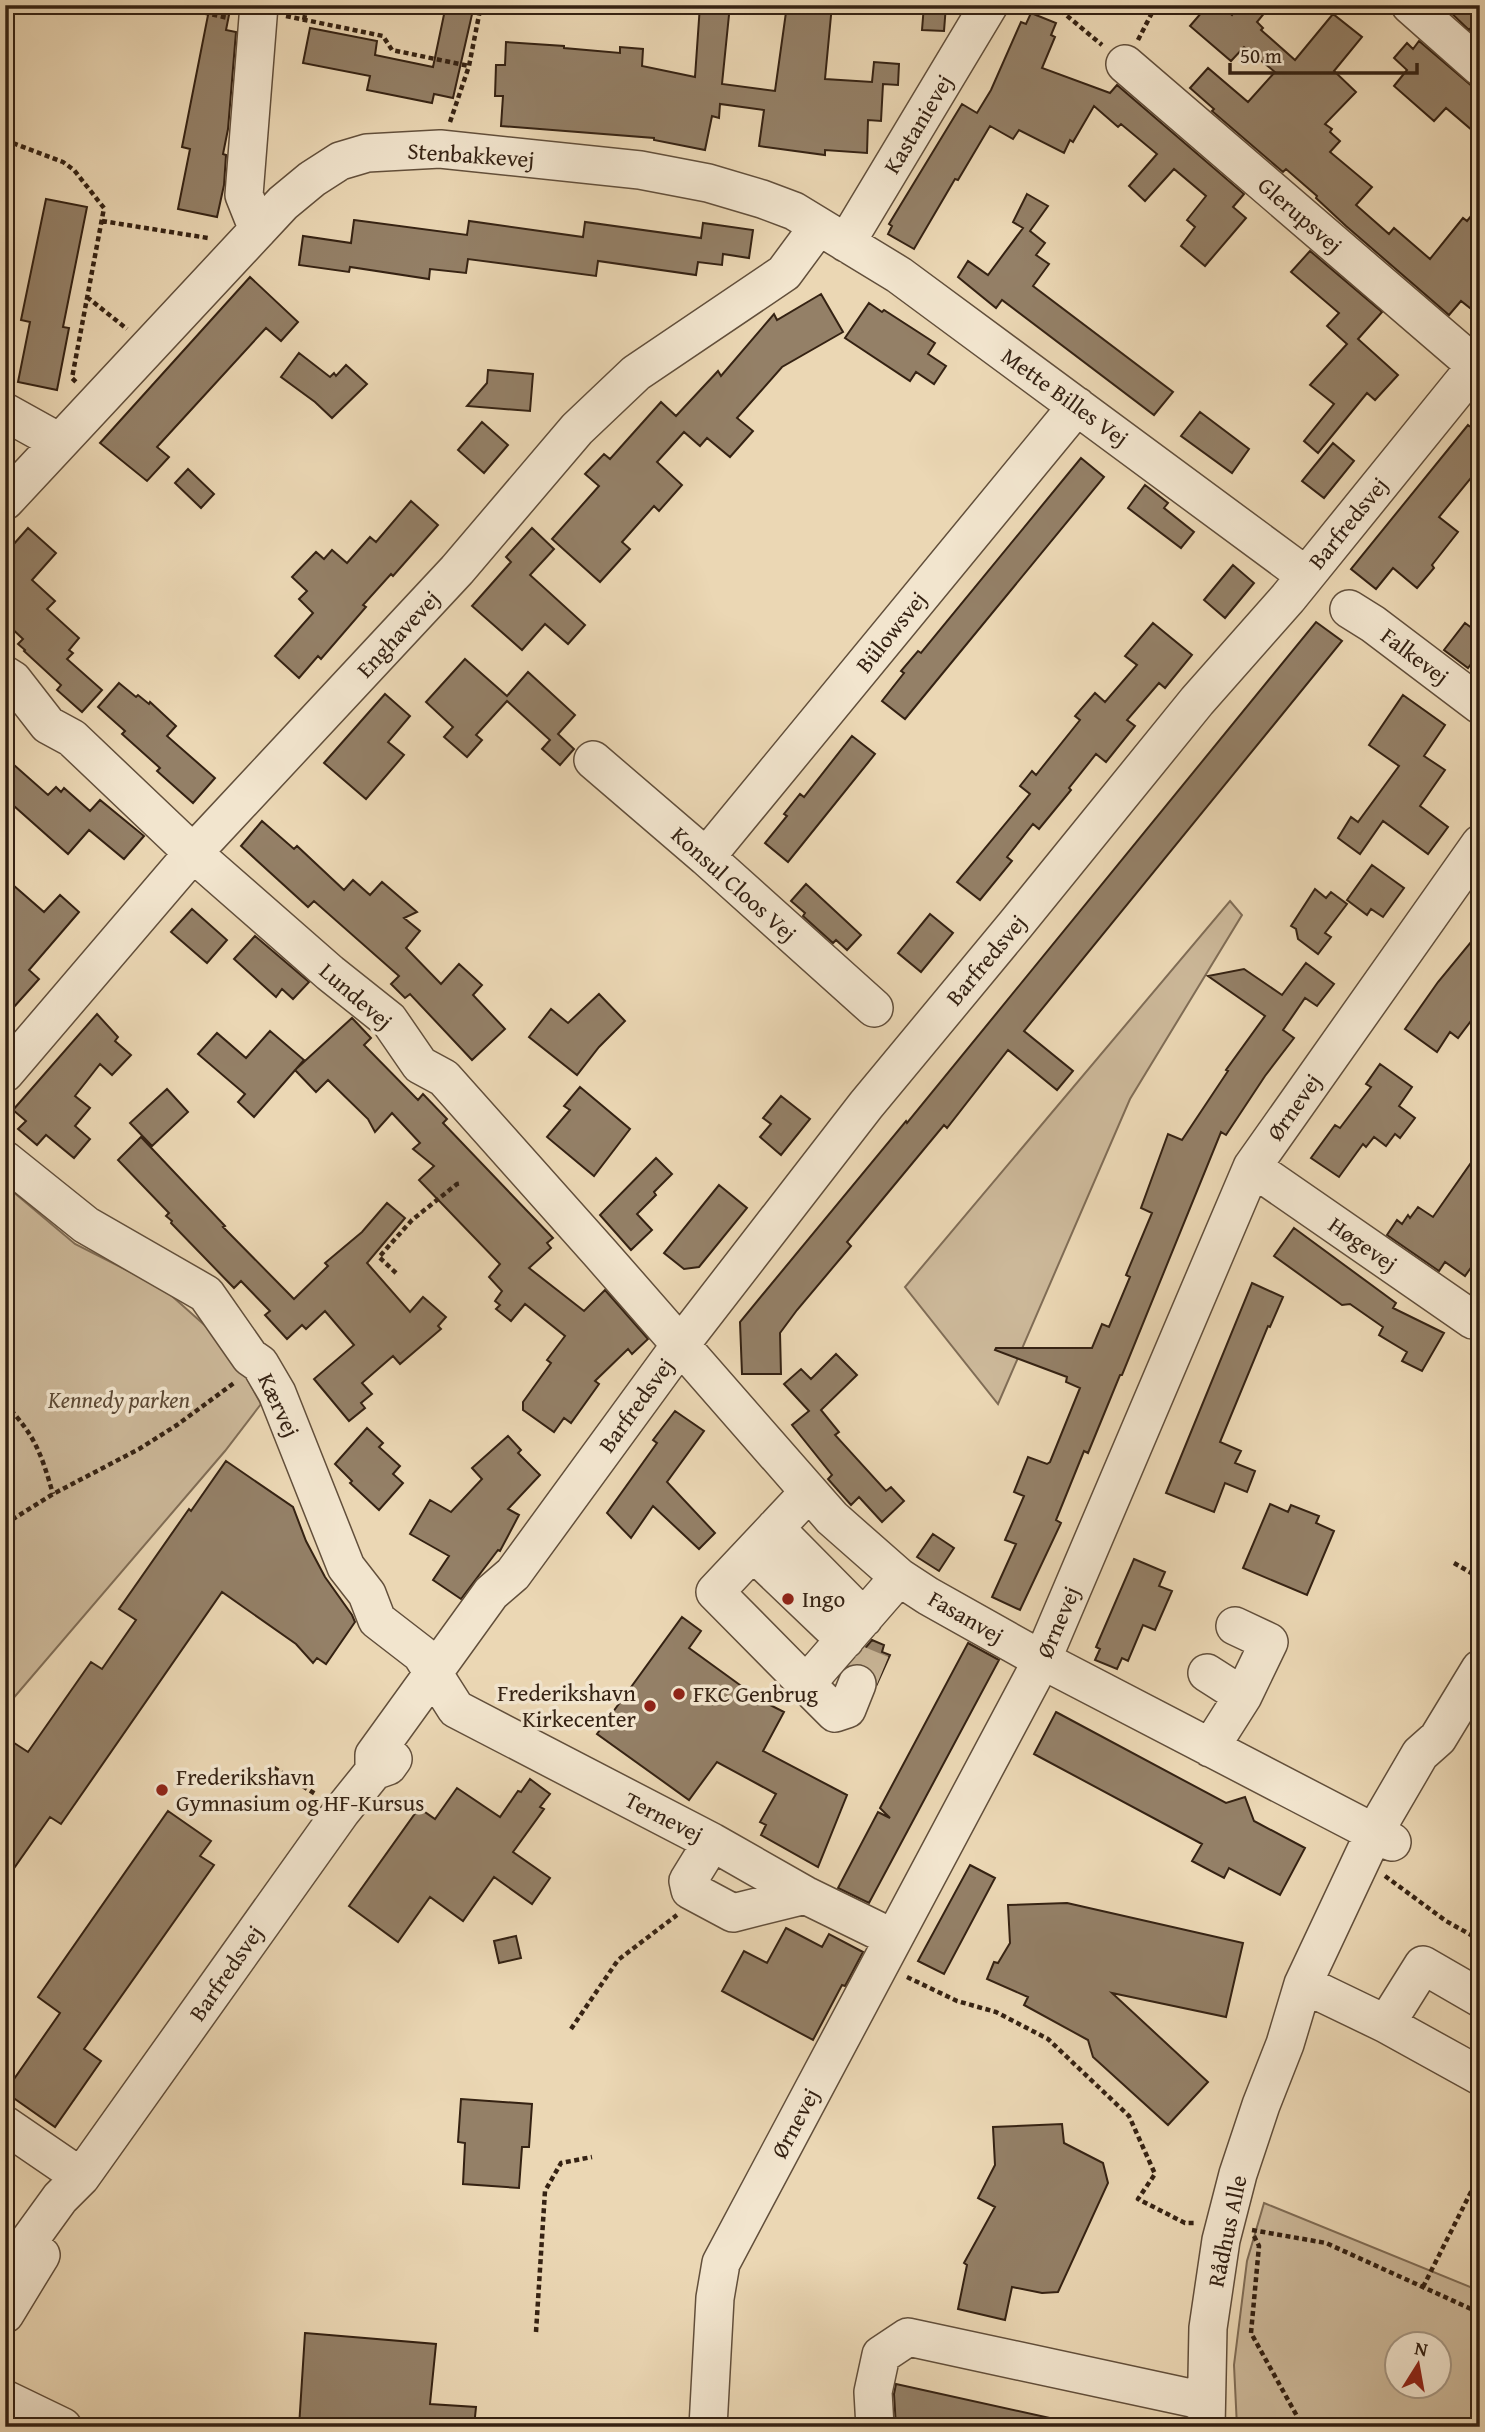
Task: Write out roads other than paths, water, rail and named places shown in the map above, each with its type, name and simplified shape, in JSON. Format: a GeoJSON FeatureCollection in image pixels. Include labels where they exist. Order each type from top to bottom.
{"type":"FeatureCollection","features":[{"type":"Feature","properties":{"kind":"street","name":"Kastanievej"},"geometry":{"type":"LineString","coordinates":[[832,235],[989,5]]}},
{"type":"Feature","properties":{"kind":"street"},"geometry":{"type":"LineString","coordinates":[[1410,5],[1480,67]]}},
{"type":"Feature","properties":{"kind":"street"},"geometry":{"type":"LineString","coordinates":[[251,237],[244,195],[257,13]]}},
{"type":"Feature","properties":{"kind":"street","name":"Glerupsvej"},"geometry":{"type":"LineString","coordinates":[[1125,64],[1478,364]]}},
{"type":"Feature","properties":{"kind":"street","name":"Stenbakkevej"},"geometry":{"type":"LineString","coordinates":[[5,501],[283,203],[340,161],[367,153],[440,149],[640,170],[708,183],[794,211],[832,235]]}},
{"type":"Feature","properties":{"kind":"street","name":"Mette Billes Vej"},"geometry":{"type":"LineString","coordinates":[[832,235],[899,275],[1306,575]]}},
{"type":"Feature","properties":{"kind":"street","name":"Enghavevej"},"geometry":{"type":"LineString","coordinates":[[5,1073],[193,853],[457,570],[577,429],[636,373],[784,273],[832,235]]}},
{"type":"Feature","properties":{"kind":"street","name":"Barfredsvej"},"geometry":{"type":"LineString","coordinates":[[5,2274],[60,2198],[81,2177],[341,1812],[374,1771],[388,1766],[438,1681],[505,1602],[513,1574],[681,1344],[909,1052],[1478,364]]}},
{"type":"Feature","properties":{"kind":"street","name":"Bülowsvej"},"geometry":{"type":"LineString","coordinates":[[706,857],[1077,406]]}},
{"type":"Feature","properties":{"kind":"street"},"geometry":{"type":"LineString","coordinates":[[5,412],[59,442]]}},
{"type":"Feature","properties":{"kind":"street","name":"Falkevej"},"geometry":{"type":"LineString","coordinates":[[1349,609],[1480,705]]}},
{"type":"Feature","properties":{"kind":"street","name":"Lundevej"},"geometry":{"type":"LineString","coordinates":[[5,675],[13,680],[48,725],[72,738],[193,853],[388,1020],[420,1065],[444,1078],[681,1344]]}},
{"type":"Feature","properties":{"kind":"street","name":"Konsul Cloos Vej"},"geometry":{"type":"LineString","coordinates":[[593,760],[874,1008]]}},
{"type":"Feature","properties":{"kind":"street","name":"Ørnevej"},"geometry":{"type":"LineString","coordinates":[[708,2427],[715,2298],[721,2263],[1042,1660],[1252,1167],[1480,844]]}},
{"type":"Feature","properties":{"kind":"street","name":"Kærvej"},"geometry":{"type":"LineString","coordinates":[[5,1160],[86,1225],[206,1294],[250,1357],[260,1364],[277,1393],[346,1567],[366,1594],[377,1620],[421,1654],[438,1681]]}},
{"type":"Feature","properties":{"kind":"street","name":"Høgevej"},"geometry":{"type":"LineString","coordinates":[[1252,1167],[1476,1318]]}},
{"type":"Feature","properties":{"kind":"street","name":"Fasanvej"},"geometry":{"type":"LineString","coordinates":[[681,1344],[832,1518],[899,1577],[1042,1660],[1210,1748],[1381,1849]]}},
{"type":"Feature","properties":{"kind":"street"},"geometry":{"type":"LineString","coordinates":[[809,1492],[715,1592],[835,1713],[847,1709],[857,1684]]}},
{"type":"Feature","properties":{"kind":"street"},"geometry":{"type":"LineString","coordinates":[[764,1540],[864,1627]]}},
{"type":"Feature","properties":{"kind":"street"},"geometry":{"type":"LineString","coordinates":[[806,1684],[864,1627],[899,1577]]}},
{"type":"Feature","properties":{"kind":"street"},"geometry":{"type":"LineString","coordinates":[[1210,1748],[1243,1696],[1269,1642],[1235,1626]]}},
{"type":"Feature","properties":{"kind":"street","name":"Rådhus Alle"},"geometry":{"type":"LineString","coordinates":[[1205,2414],[1208,2328],[1224,2225],[1261,2105],[1311,1987],[1381,1849],[1420,1754],[1438,1738],[1480,1669]]}},
{"type":"Feature","properties":{"kind":"street"},"geometry":{"type":"LineString","coordinates":[[1207,1673],[1243,1696]]}},
{"type":"Feature","properties":{"kind":"street","name":"Ternevej"},"geometry":{"type":"LineString","coordinates":[[438,1681],[456,1709],[712,1842],[805,1895],[886,1950]]}},
{"type":"Feature","properties":{"kind":"street"},"geometry":{"type":"LineString","coordinates":[[712,1842],[688,1881],[690,1889],[733,1913],[805,1895]]}},
{"type":"Feature","properties":{"kind":"street"},"geometry":{"type":"LineString","coordinates":[[1386,2024],[1423,1965],[1480,1998]]}},
{"type":"Feature","properties":{"kind":"street"},"geometry":{"type":"LineString","coordinates":[[1311,1987],[1386,2024],[1480,2076]]}},
{"type":"Feature","properties":{"kind":"street"},"geometry":{"type":"LineString","coordinates":[[5,2125],[81,2177]]}},
{"type":"Feature","properties":{"kind":"street","name":"Barfredsvej"},"geometry":{"type":"LineString","coordinates":[[5,2314],[72,2204],[81,2177]]}},
{"type":"Feature","properties":{"kind":"street"},"geometry":{"type":"LineString","coordinates":[[881,2426],[873,2392],[881,2355],[908,2337],[1149,2390],[1205,2414]]}},
{"type":"Feature","properties":{"kind":"street"},"geometry":{"type":"LineString","coordinates":[[5,2399],[63,2427]]}},
{"type":"Feature","properties":{"kind":"tunnel"},"geometry":{"type":"LineString","coordinates":[[857,1684],[875,1641]]}},
{"type":"Feature","properties":{"kind":"place","name":"Ingo"},"geometry":{"type":"Point","coordinates":[788,1599]}},
{"type":"Feature","properties":{"kind":"place","name":"FKC Genbrug"},"geometry":{"type":"Point","coordinates":[679,1694]}},
{"type":"Feature","properties":{"kind":"place","name":"Frederikshavn Kirkecenter"},"geometry":{"type":"Point","coordinates":[650,1706]}},
{"type":"Feature","properties":{"kind":"place","name":"Frederikshavn Gymnasium og HF-Kursus"},"geometry":{"type":"Point","coordinates":[162,1790]}},
{"type":"Feature","properties":{"kind":"park label","name":"Kennedy parken"},"geometry":{"type":"Point","coordinates":[119,1400]}}]}
